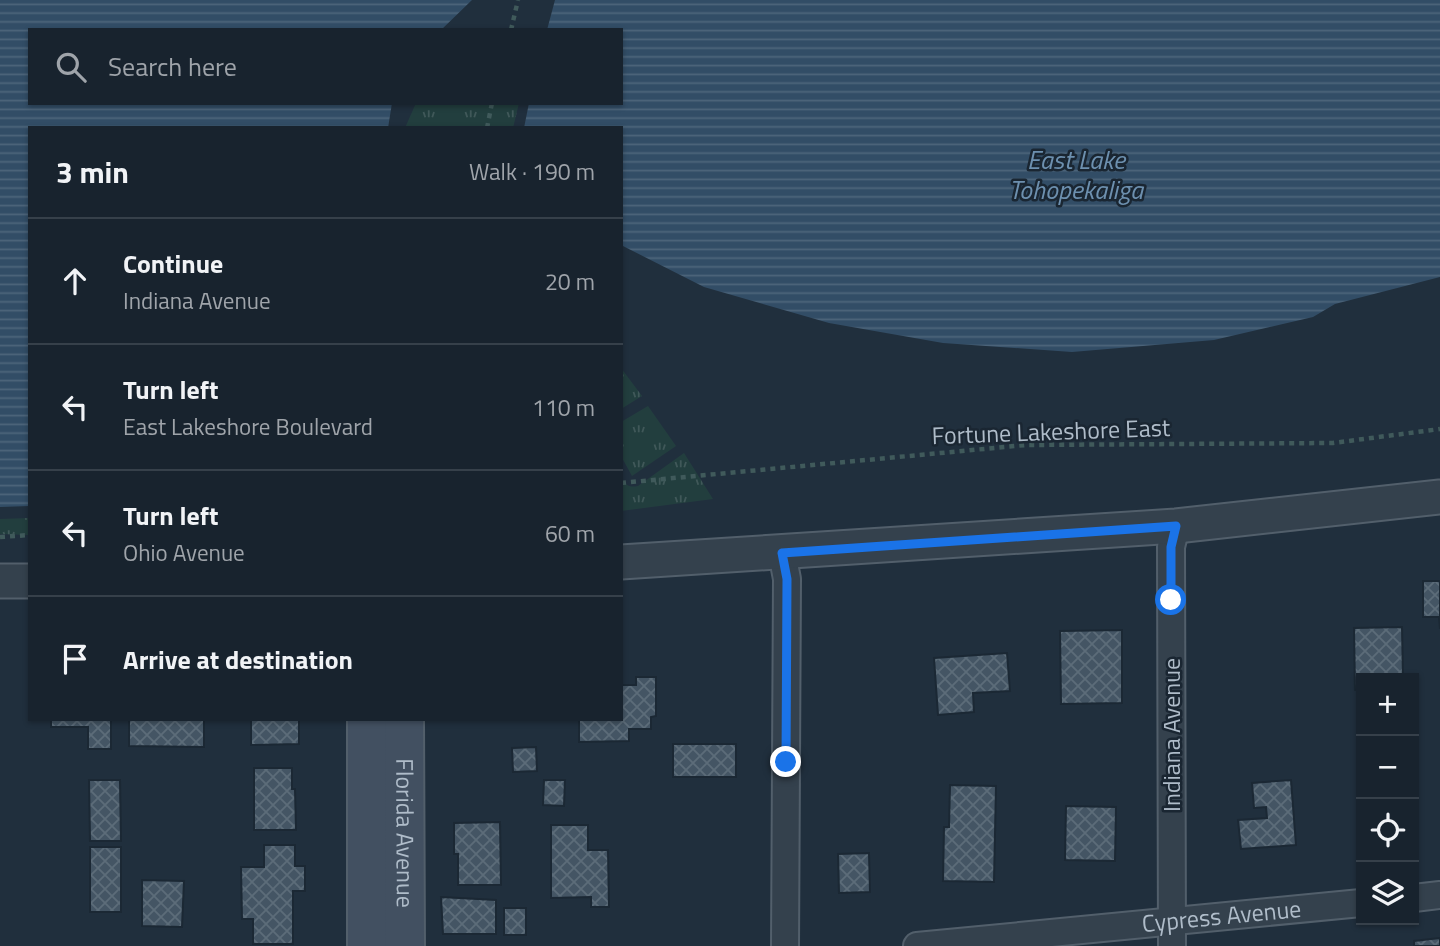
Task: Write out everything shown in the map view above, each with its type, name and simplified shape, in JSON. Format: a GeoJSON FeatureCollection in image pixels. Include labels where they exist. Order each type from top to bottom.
{"type":"FeatureCollection","features":[{"type":"Feature","properties":{"kind":"main road","name":"Florida Avenue"},"geometry":{"type":"LineString","coordinates":[[367,721],[367,946]]}},
{"type":"Feature","properties":{"kind":"main road","name":"Florida Avenue"},"geometry":{"type":"LineString","coordinates":[[404,721],[405,946]]}},
{"type":"Feature","properties":{"kind":"street"},"geometry":{"type":"LineString","coordinates":[[623,562],[1176,526],[1440,497]]}},
{"type":"Feature","properties":{"kind":"street","name":"Indiana Avenue"},"geometry":{"type":"LineString","coordinates":[[1172,934],[1171,547],[1176,526]]}},
{"type":"Feature","properties":{"kind":"street"},"geometry":{"type":"LineString","coordinates":[[782,553],[787,579],[785,946]]}},
{"type":"Feature","properties":{"kind":"street"},"geometry":{"type":"LineString","coordinates":[[0,581],[28,581]]}},
{"type":"Feature","properties":{"kind":"street"},"geometry":{"type":"LineString","coordinates":[[1419,897],[1440,895]]}},
{"type":"Feature","properties":{"kind":"street","name":"Cypress Avenue"},"geometry":{"type":"LineString","coordinates":[[917,946],[1172,934],[1356,904]]}},
{"type":"Feature","properties":{"kind":"path"},"geometry":{"type":"LineString","coordinates":[[511,28],[518,0]]}},
{"type":"Feature","properties":{"kind":"path"},"geometry":{"type":"LineString","coordinates":[[486,126],[492,105]]}},
{"type":"Feature","properties":{"kind":"path","name":"Fortune Lakeshore East"},"geometry":{"type":"LineString","coordinates":[[623,483],[1026,445],[1333,443],[1440,429]]}},
{"type":"Feature","properties":{"kind":"path"},"geometry":{"type":"LineString","coordinates":[[0,537],[28,535]]}},
{"type":"Feature","properties":{"kind":"green space"},"geometry":{"type":"Polygon","coordinates":[[[415,105],[519,105],[513,126],[406,126],[415,105]]]}},
{"type":"Feature","properties":{"kind":"green space"},"geometry":{"type":"Polygon","coordinates":[[[623,371],[642,396],[623,408],[623,371]]]}},
{"type":"Feature","properties":{"kind":"green space"},"geometry":{"type":"Polygon","coordinates":[[[648,406],[676,446],[632,476],[623,460],[623,421],[648,406]]]}},
{"type":"Feature","properties":{"kind":"green space"},"geometry":{"type":"Polygon","coordinates":[[[684,453],[713,499],[623,511],[623,480],[632,487],[638,486],[684,453]]]}},
{"type":"Feature","properties":{"kind":"green space"},"geometry":{"type":"Polygon","coordinates":[[[28,518],[28,535],[0,534],[0,519],[28,518]]]}},
{"type":"Feature","properties":{"kind":"water"},"geometry":{"type":"Polygon","coordinates":[[[0,0],[472,0],[443,28],[28,28],[28,105],[392,105],[388,126],[28,126],[28,506],[0,507],[0,0]]]}},
{"type":"Feature","properties":{"kind":"water","name":"East Lake Tohopekaliga"},"geometry":{"type":"Polygon","coordinates":[[[555,0],[1440,0],[1440,277],[1335,304],[1313,317],[1214,340],[1072,352],[943,343],[829,323],[704,287],[623,246],[623,126],[524,126],[529,105],[623,105],[623,28],[548,28],[555,0]]]}},
{"type":"Feature","properties":{"kind":"building"},"geometry":{"type":"Polygon","coordinates":[[[1423,581],[1440,581],[1440,629],[1439,617],[1423,617],[1423,581]]]}},
{"type":"Feature","properties":{"kind":"building"},"geometry":{"type":"Polygon","coordinates":[[[1402,627],[1403,673],[1356,673],[1355,690],[1354,628],[1402,627]]]}},
{"type":"Feature","properties":{"kind":"building"},"geometry":{"type":"Polygon","coordinates":[[[1122,630],[1122,703],[1061,704],[1060,631],[1122,630]]]}},
{"type":"Feature","properties":{"kind":"building"},"geometry":{"type":"Polygon","coordinates":[[[1007,653],[1010,691],[973,693],[974,712],[938,715],[934,658],[1007,653]]]}},
{"type":"Feature","properties":{"kind":"building"},"geometry":{"type":"Polygon","coordinates":[[[636,677],[656,677],[656,716],[651,717],[651,729],[629,729],[629,741],[579,742],[579,721],[623,721],[623,685],[636,685],[636,677]]]}},
{"type":"Feature","properties":{"kind":"building"},"geometry":{"type":"Polygon","coordinates":[[[51,721],[111,721],[111,749],[88,749],[88,727],[51,727],[51,721]]]}},
{"type":"Feature","properties":{"kind":"building"},"geometry":{"type":"Polygon","coordinates":[[[129,721],[204,721],[204,747],[129,746],[129,721]]]}},
{"type":"Feature","properties":{"kind":"building"},"geometry":{"type":"Polygon","coordinates":[[[251,721],[299,721],[299,744],[251,745],[251,721]]]}},
{"type":"Feature","properties":{"kind":"building"},"geometry":{"type":"Polygon","coordinates":[[[673,744],[736,744],[736,777],[673,777],[673,744]]]}},
{"type":"Feature","properties":{"kind":"building"},"geometry":{"type":"Polygon","coordinates":[[[536,747],[537,771],[513,772],[512,748],[536,747]]]}},
{"type":"Feature","properties":{"kind":"building"},"geometry":{"type":"Polygon","coordinates":[[[254,768],[292,768],[296,830],[254,830],[254,768]]]}},
{"type":"Feature","properties":{"kind":"building"},"geometry":{"type":"Polygon","coordinates":[[[89,780],[120,780],[121,841],[90,841],[89,780]]]}},
{"type":"Feature","properties":{"kind":"building"},"geometry":{"type":"Polygon","coordinates":[[[544,780],[565,780],[564,806],[543,805],[544,780]]]}},
{"type":"Feature","properties":{"kind":"building"},"geometry":{"type":"Polygon","coordinates":[[[1291,780],[1296,845],[1241,849],[1238,820],[1267,818],[1266,807],[1254,808],[1252,783],[1291,780]]]}},
{"type":"Feature","properties":{"kind":"building"},"geometry":{"type":"Polygon","coordinates":[[[950,785],[996,786],[994,882],[943,881],[944,827],[949,827],[950,785]]]}},
{"type":"Feature","properties":{"kind":"building"},"geometry":{"type":"Polygon","coordinates":[[[1066,806],[1116,807],[1115,861],[1065,860],[1066,806]]]}},
{"type":"Feature","properties":{"kind":"building"},"geometry":{"type":"Polygon","coordinates":[[[500,822],[501,885],[458,885],[454,823],[500,822]]]}},
{"type":"Feature","properties":{"kind":"building"},"geometry":{"type":"Polygon","coordinates":[[[551,825],[588,825],[588,850],[608,850],[609,907],[591,907],[591,897],[551,898],[551,825]]]}},
{"type":"Feature","properties":{"kind":"building"},"geometry":{"type":"Polygon","coordinates":[[[264,845],[295,845],[295,866],[305,866],[305,891],[293,891],[293,944],[253,944],[253,919],[242,919],[241,867],[264,867],[264,845]]]}},
{"type":"Feature","properties":{"kind":"building"},"geometry":{"type":"Polygon","coordinates":[[[90,847],[121,847],[121,912],[90,912],[90,847]]]}},
{"type":"Feature","properties":{"kind":"building"},"geometry":{"type":"Polygon","coordinates":[[[869,853],[870,892],[839,893],[838,854],[869,853]]]}},
{"type":"Feature","properties":{"kind":"building"},"geometry":{"type":"Polygon","coordinates":[[[142,880],[184,881],[182,927],[142,926],[142,880]]]}},
{"type":"Feature","properties":{"kind":"building"},"geometry":{"type":"Polygon","coordinates":[[[441,897],[496,900],[496,934],[443,934],[441,897]]]}},
{"type":"Feature","properties":{"kind":"building"},"geometry":{"type":"Polygon","coordinates":[[[504,908],[526,908],[526,935],[504,935],[504,908]]]}},
{"type":"Feature","properties":{"kind":"building"},"geometry":{"type":"Polygon","coordinates":[[[1440,938],[1440,946],[1414,946],[1414,941],[1440,938]]]}},
{"type":"Feature","properties":{"kind":"route"},"geometry":{"type":"LineString","coordinates":[[786,762],[787,579],[782,553],[1176,526],[1171,547],[1171,600]]}}]}
